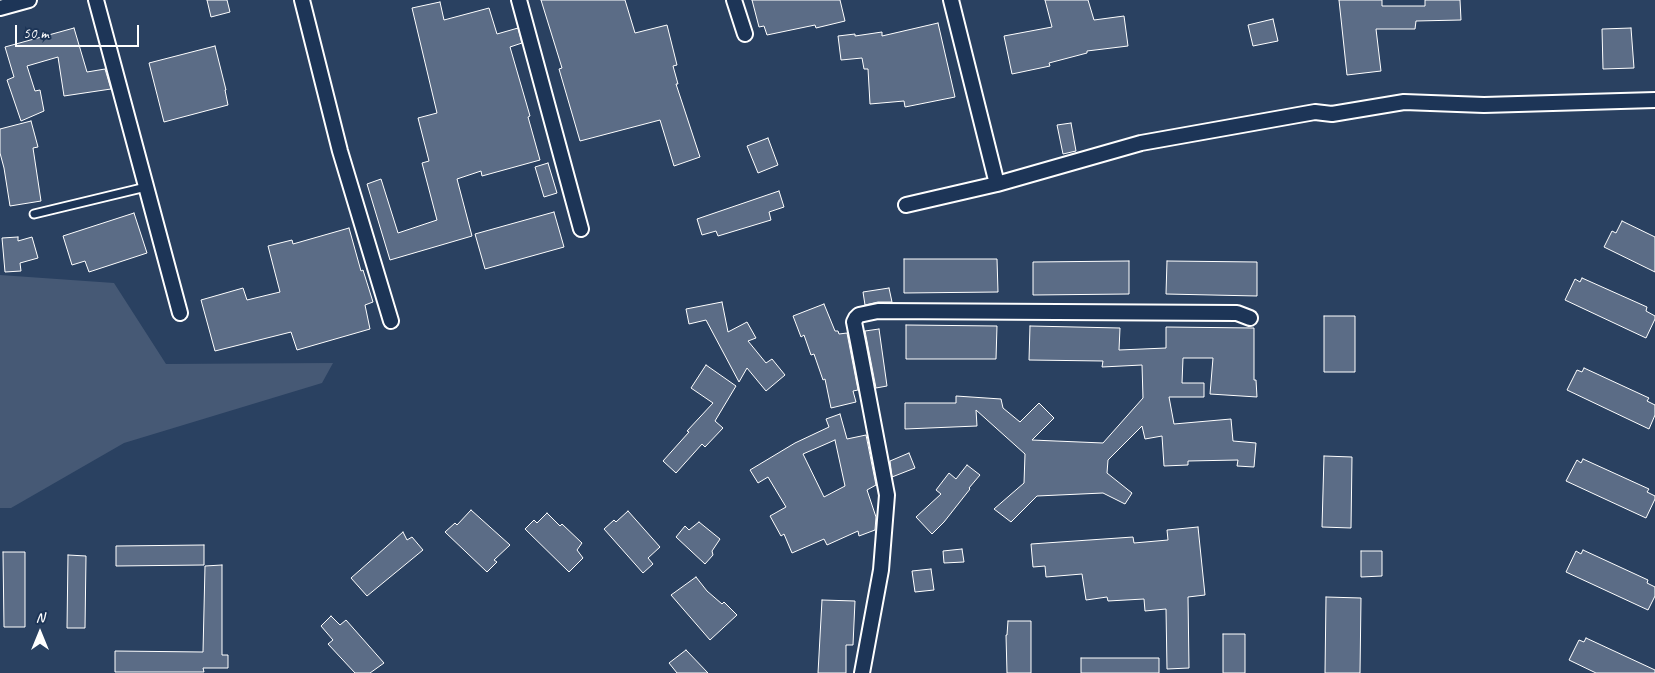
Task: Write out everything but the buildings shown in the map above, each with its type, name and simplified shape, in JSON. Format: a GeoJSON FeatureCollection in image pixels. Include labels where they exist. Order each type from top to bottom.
{"type":"FeatureCollection","features":[{"type":"Feature","properties":{"kind":"street"},"geometry":{"type":"LineString","coordinates":[[0,8],[29,0]]}},
{"type":"Feature","properties":{"kind":"street"},"geometry":{"type":"LineString","coordinates":[[96,0],[180,313]]}},
{"type":"Feature","properties":{"kind":"street"},"geometry":{"type":"LineString","coordinates":[[302,0],[340,151],[392,321]]}},
{"type":"Feature","properties":{"kind":"street"},"geometry":{"type":"LineString","coordinates":[[519,0],[581,229]]}},
{"type":"Feature","properties":{"kind":"street"},"geometry":{"type":"LineString","coordinates":[[734,0],[745,34]]}},
{"type":"Feature","properties":{"kind":"street"},"geometry":{"type":"LineString","coordinates":[[951,0],[997,184]]}},
{"type":"Feature","properties":{"kind":"street"},"geometry":{"type":"LineString","coordinates":[[906,205],[997,184],[1141,143],[1315,112],[1332,114],[1404,102],[1484,105],[1655,100]]}},
{"type":"Feature","properties":{"kind":"street"},"geometry":{"type":"LineString","coordinates":[[862,673],[881,570],[887,495],[854,322],[856,318],[860,315],[878,311],[1237,313],[1250,318]]}},
{"type":"Feature","properties":{"kind":"lane"},"geometry":{"type":"LineString","coordinates":[[34,214],[146,187]]}},
{"type":"Feature","properties":{"kind":"shaded area"},"geometry":{"type":"Polygon","coordinates":[[[0,275],[114,283],[166,364],[333,363],[322,383],[124,443],[11,508],[0,508],[0,275]]]}}]}
